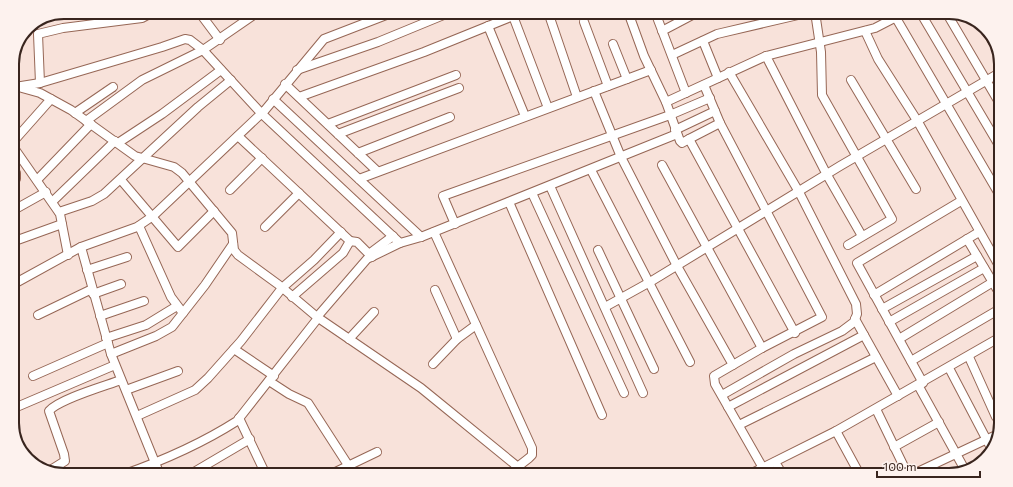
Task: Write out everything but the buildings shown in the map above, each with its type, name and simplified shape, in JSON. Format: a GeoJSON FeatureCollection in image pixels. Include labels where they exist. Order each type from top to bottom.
{"type":"FeatureCollection","features":[{"type":"Feature","properties":{"kind":"street"},"geometry":{"type":"LineString","coordinates":[[40,83],[38,34],[63,28],[134,19]]}},
{"type":"Feature","properties":{"kind":"street"},"geometry":{"type":"LineString","coordinates":[[204,19],[220,40]]}},
{"type":"Feature","properties":{"kind":"street"},"geometry":{"type":"LineString","coordinates":[[37,180],[89,123],[142,80],[203,50],[220,40],[248,19]]}},
{"type":"Feature","properties":{"kind":"street"},"geometry":{"type":"LineString","coordinates":[[19,281],[81,247],[139,226],[153,216],[261,113],[296,70],[324,39],[376,19]]}},
{"type":"Feature","properties":{"kind":"street"},"geometry":{"type":"LineString","coordinates":[[296,70],[378,42],[434,19]]}},
{"type":"Feature","properties":{"kind":"street"},"geometry":{"type":"LineString","coordinates":[[299,97],[424,52],[506,19]]}},
{"type":"Feature","properties":{"kind":"street"},"geometry":{"type":"LineString","coordinates":[[514,19],[548,108]]}},
{"type":"Feature","properties":{"kind":"street"},"geometry":{"type":"LineString","coordinates":[[550,19],[577,97]]}},
{"type":"Feature","properties":{"kind":"street"},"geometry":{"type":"LineString","coordinates":[[631,19],[651,70],[666,102],[676,132],[682,143],[720,123]]}},
{"type":"Feature","properties":{"kind":"street"},"geometry":{"type":"LineString","coordinates":[[658,19],[686,92]]}},
{"type":"Feature","properties":{"kind":"street"},"geometry":{"type":"LineString","coordinates":[[662,31],[685,19]]}},
{"type":"Feature","properties":{"kind":"street"},"geometry":{"type":"LineString","coordinates":[[672,55],[703,42],[717,34],[783,19]]}},
{"type":"Feature","properties":{"kind":"street"},"geometry":{"type":"LineString","coordinates":[[816,19],[820,42],[822,95],[858,156],[892,219],[848,245]]}},
{"type":"Feature","properties":{"kind":"street"},"geometry":{"type":"LineString","coordinates":[[666,102],[766,56],[865,31],[894,19]]}},
{"type":"Feature","properties":{"kind":"street"},"geometry":{"type":"LineString","coordinates":[[897,19],[994,185]]}},
{"type":"Feature","properties":{"kind":"street"},"geometry":{"type":"LineString","coordinates":[[924,19],[994,137]]}},
{"type":"Feature","properties":{"kind":"street"},"geometry":{"type":"LineString","coordinates":[[950,19],[994,93]]}},
{"type":"Feature","properties":{"kind":"street"},"geometry":{"type":"LineString","coordinates":[[584,22],[608,86]]}},
{"type":"Feature","properties":{"kind":"street"},"geometry":{"type":"LineString","coordinates":[[488,26],[525,116]]}},
{"type":"Feature","properties":{"kind":"street"},"geometry":{"type":"LineString","coordinates":[[865,31],[878,59],[918,122],[961,201],[994,257]]}},
{"type":"Feature","properties":{"kind":"street"},"geometry":{"type":"LineString","coordinates":[[19,86],[40,83],[185,39],[190,40],[203,50],[261,113],[400,243]]}},
{"type":"Feature","properties":{"kind":"street"},"geometry":{"type":"LineString","coordinates":[[703,42],[718,78]]}},
{"type":"Feature","properties":{"kind":"street"},"geometry":{"type":"LineString","coordinates":[[613,44],[627,79]]}},
{"type":"Feature","properties":{"kind":"street"},"geometry":{"type":"LineString","coordinates":[[766,56],[827,175],[862,236]]}},
{"type":"Feature","properties":{"kind":"street"},"geometry":{"type":"LineString","coordinates":[[52,201],[117,142],[162,114],[221,70]]}},
{"type":"Feature","properties":{"kind":"street"},"geometry":{"type":"LineString","coordinates":[[359,179],[651,70]]}},
{"type":"Feature","properties":{"kind":"street"},"geometry":{"type":"LineString","coordinates":[[722,395],[794,354],[842,331],[855,319],[857,314],[856,304],[799,192],[729,72]]}},
{"type":"Feature","properties":{"kind":"street"},"geometry":{"type":"LineString","coordinates":[[328,124],[456,75]]}},
{"type":"Feature","properties":{"kind":"street"},"geometry":{"type":"LineString","coordinates":[[605,307],[677,266],[858,156],[994,76]]}},
{"type":"Feature","properties":{"kind":"street"},"geometry":{"type":"LineString","coordinates":[[59,212],[92,201],[121,180],[142,158],[198,107],[231,80]]}},
{"type":"Feature","properties":{"kind":"street"},"geometry":{"type":"LineString","coordinates":[[851,80],[916,189]]}},
{"type":"Feature","properties":{"kind":"street"},"geometry":{"type":"LineString","coordinates":[[285,84],[377,171]]}},
{"type":"Feature","properties":{"kind":"street"},"geometry":{"type":"LineString","coordinates":[[704,84],[720,123],[822,317],[795,333],[762,348],[714,376],[713,380],[763,468],[876,409],[994,341]]}},
{"type":"Feature","properties":{"kind":"street"},"geometry":{"type":"LineString","coordinates":[[75,113],[113,87]]}},
{"type":"Feature","properties":{"kind":"street"},"geometry":{"type":"LineString","coordinates":[[19,88],[40,93],[75,113],[117,142],[126,151],[142,158],[174,167],[189,182],[232,233],[234,250],[238,255],[282,288],[318,318],[421,388],[518,467],[532,455],[532,448],[434,232]]}},
{"type":"Feature","properties":{"kind":"street"},"geometry":{"type":"LineString","coordinates":[[338,134],[459,88]]}},
{"type":"Feature","properties":{"kind":"street"},"geometry":{"type":"LineString","coordinates":[[594,90],[622,157],[677,266],[732,365]]}},
{"type":"Feature","properties":{"kind":"street"},"geometry":{"type":"LineString","coordinates":[[455,224],[443,196],[613,136],[670,115],[710,98]]}},
{"type":"Feature","properties":{"kind":"street"},"geometry":{"type":"LineString","coordinates":[[273,99],[421,237]]}},
{"type":"Feature","properties":{"kind":"street"},"geometry":{"type":"LineString","coordinates":[[19,136],[51,100]]}},
{"type":"Feature","properties":{"kind":"street"},"geometry":{"type":"LineString","coordinates":[[370,256],[400,243],[421,237],[591,170],[676,132],[716,111]]}},
{"type":"Feature","properties":{"kind":"street"},"geometry":{"type":"LineString","coordinates":[[358,153],[450,118]]}},
{"type":"Feature","properties":{"kind":"street"},"geometry":{"type":"LineString","coordinates":[[238,136],[350,241],[357,242],[370,256]]}},
{"type":"Feature","properties":{"kind":"street"},"geometry":{"type":"LineString","coordinates":[[689,139],[739,228],[795,333]]}},
{"type":"Feature","properties":{"kind":"street"},"geometry":{"type":"LineString","coordinates":[[19,154],[59,212],[68,255]]}},
{"type":"Feature","properties":{"kind":"street"},"geometry":{"type":"LineString","coordinates":[[230,190],[262,158]]}},
{"type":"Feature","properties":{"kind":"street"},"geometry":{"type":"LineString","coordinates":[[662,164],[762,348]]}},
{"type":"Feature","properties":{"kind":"street"},"geometry":{"type":"LineString","coordinates":[[591,170],[690,362]]}},
{"type":"Feature","properties":{"kind":"street"},"geometry":{"type":"LineString","coordinates":[[121,180],[178,247],[214,211]]}},
{"type":"Feature","properties":{"kind":"street"},"geometry":{"type":"LineString","coordinates":[[550,186],[643,392]]}},
{"type":"Feature","properties":{"kind":"street"},"geometry":{"type":"LineString","coordinates":[[19,207],[46,192]]}},
{"type":"Feature","properties":{"kind":"street"},"geometry":{"type":"LineString","coordinates":[[265,227],[299,193]]}},
{"type":"Feature","properties":{"kind":"street"},"geometry":{"type":"LineString","coordinates":[[532,193],[624,393]]}},
{"type":"Feature","properties":{"kind":"street"},"geometry":{"type":"LineString","coordinates":[[961,201],[857,263],[911,361],[920,384],[963,466]]}},
{"type":"Feature","properties":{"kind":"street"},"geometry":{"type":"LineString","coordinates":[[509,202],[602,415]]}},
{"type":"Feature","properties":{"kind":"street"},"geometry":{"type":"LineString","coordinates":[[19,239],[62,224]]}},
{"type":"Feature","properties":{"kind":"street"},"geometry":{"type":"LineString","coordinates":[[139,226],[171,297],[183,313]]}},
{"type":"Feature","properties":{"kind":"street"},"geometry":{"type":"LineString","coordinates":[[137,416],[195,390],[234,349],[282,288],[314,260],[341,232]]}},
{"type":"Feature","properties":{"kind":"street"},"geometry":{"type":"LineString","coordinates":[[874,295],[979,232]]}},
{"type":"Feature","properties":{"kind":"street"},"geometry":{"type":"LineString","coordinates":[[143,468],[155,464],[222,430],[239,418],[367,259],[392,236]]}},
{"type":"Feature","properties":{"kind":"street"},"geometry":{"type":"LineString","coordinates":[[899,339],[993,282],[967,239]]}},
{"type":"Feature","properties":{"kind":"street"},"geometry":{"type":"LineString","coordinates":[[292,297],[343,253],[350,241]]}},
{"type":"Feature","properties":{"kind":"street"},"geometry":{"type":"LineString","coordinates":[[111,354],[166,331],[183,313],[233,244]]}},
{"type":"Feature","properties":{"kind":"street"},"geometry":{"type":"LineString","coordinates":[[81,247],[86,270],[111,354],[157,468]]}},
{"type":"Feature","properties":{"kind":"street"},"geometry":{"type":"LineString","coordinates":[[598,250],[654,369]]}},
{"type":"Feature","properties":{"kind":"street"},"geometry":{"type":"LineString","coordinates":[[882,309],[977,256]]}},
{"type":"Feature","properties":{"kind":"street"},"geometry":{"type":"LineString","coordinates":[[86,270],[127,257]]}},
{"type":"Feature","properties":{"kind":"street"},"geometry":{"type":"LineString","coordinates":[[890,322],[984,268]]}},
{"type":"Feature","properties":{"kind":"street"},"geometry":{"type":"LineString","coordinates":[[38,315],[92,291],[121,284]]}},
{"type":"Feature","properties":{"kind":"street"},"geometry":{"type":"LineString","coordinates":[[435,290],[457,338]]}},
{"type":"Feature","properties":{"kind":"street"},"geometry":{"type":"LineString","coordinates":[[100,316],[144,301]]}},
{"type":"Feature","properties":{"kind":"street"},"geometry":{"type":"LineString","coordinates":[[33,376],[107,340],[146,325],[177,306]]}},
{"type":"Feature","properties":{"kind":"street"},"geometry":{"type":"LineString","coordinates":[[349,339],[374,312]]}},
{"type":"Feature","properties":{"kind":"street"},"geometry":{"type":"LineString","coordinates":[[911,361],[994,312]]}},
{"type":"Feature","properties":{"kind":"street"},"geometry":{"type":"LineString","coordinates":[[855,319],[898,396]]}},
{"type":"Feature","properties":{"kind":"street"},"geometry":{"type":"LineString","coordinates":[[433,364],[457,338],[476,325]]}},
{"type":"Feature","properties":{"kind":"street"},"geometry":{"type":"LineString","coordinates":[[728,407],[864,335]]}},
{"type":"Feature","properties":{"kind":"street"},"geometry":{"type":"LineString","coordinates":[[234,349],[289,394],[308,403],[348,465]]}},
{"type":"Feature","properties":{"kind":"street"},"geometry":{"type":"LineString","coordinates":[[969,356],[994,409]]}},
{"type":"Feature","properties":{"kind":"street"},"geometry":{"type":"LineString","coordinates":[[739,426],[876,357]]}},
{"type":"Feature","properties":{"kind":"street"},"geometry":{"type":"LineString","coordinates":[[19,406],[115,365]]}},
{"type":"Feature","properties":{"kind":"street"},"geometry":{"type":"LineString","coordinates":[[949,368],[989,443]]}},
{"type":"Feature","properties":{"kind":"street"},"geometry":{"type":"LineString","coordinates":[[126,390],[178,371]]}},
{"type":"Feature","properties":{"kind":"street"},"geometry":{"type":"LineString","coordinates":[[56,467],[65,461],[49,411],[52,407],[64,401],[121,380]]}},
{"type":"Feature","properties":{"kind":"street"},"geometry":{"type":"LineString","coordinates":[[876,409],[904,468]]}},
{"type":"Feature","properties":{"kind":"street"},"geometry":{"type":"LineString","coordinates":[[239,418],[263,468]]}},
{"type":"Feature","properties":{"kind":"street"},"geometry":{"type":"LineString","coordinates":[[894,447],[939,422]]}},
{"type":"Feature","properties":{"kind":"street"},"geometry":{"type":"LineString","coordinates":[[836,431],[856,468]]}},
{"type":"Feature","properties":{"kind":"street"},"geometry":{"type":"LineString","coordinates":[[926,468],[991,438]]}},
{"type":"Feature","properties":{"kind":"street"},"geometry":{"type":"LineString","coordinates":[[200,468],[250,439]]}},
{"type":"Feature","properties":{"kind":"street"},"geometry":{"type":"LineString","coordinates":[[342,468],[377,452]]}},
{"type":"Feature","properties":{"kind":"street"},"geometry":{"type":"LineString","coordinates":[[775,462],[779,468]]}}]}
